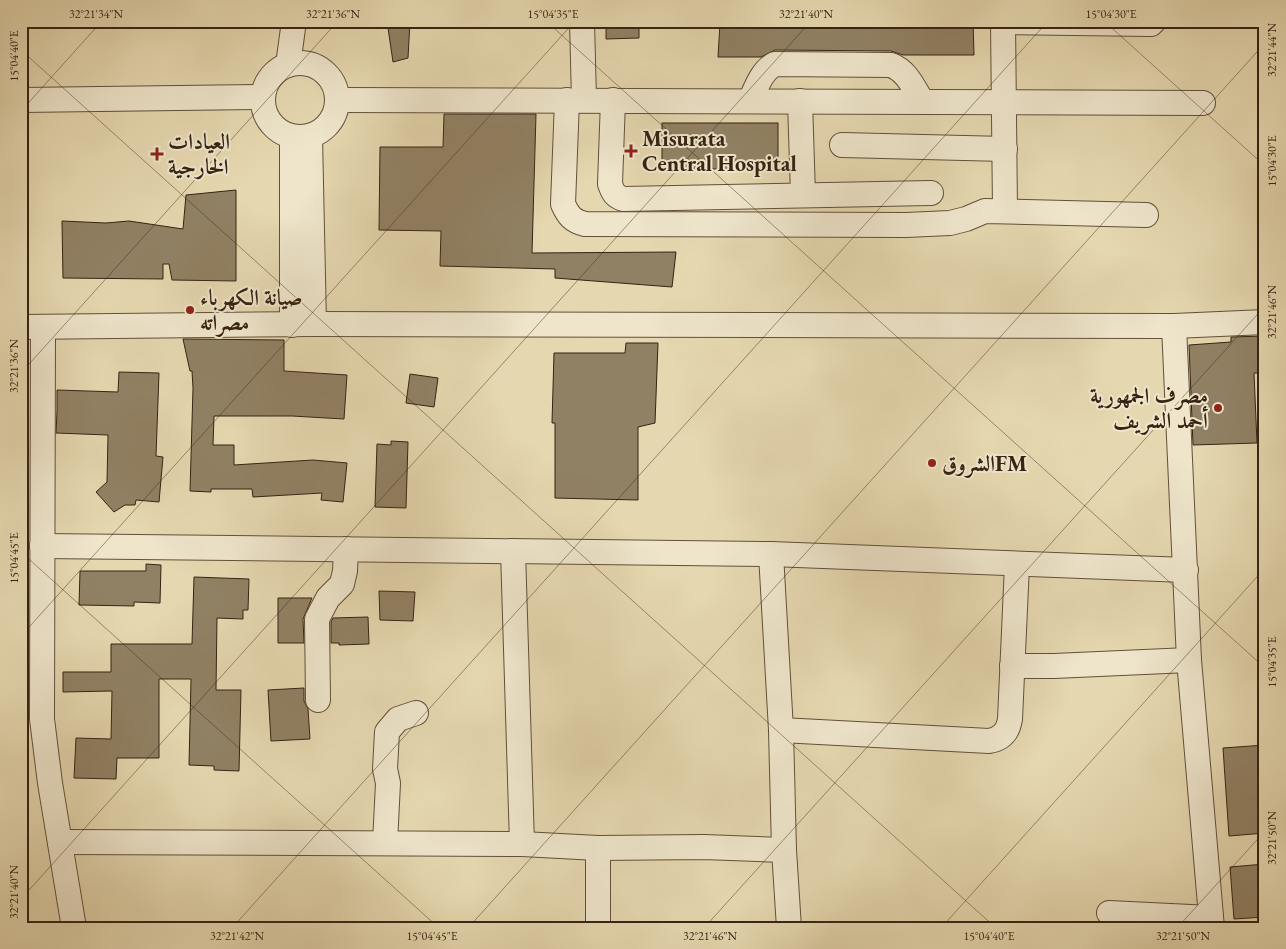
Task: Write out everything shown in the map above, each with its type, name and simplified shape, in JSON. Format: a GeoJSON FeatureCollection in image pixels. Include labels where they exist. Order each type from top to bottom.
{"type":"FeatureCollection","features":[{"type":"Feature","properties":{"kind":"street"},"geometry":{"type":"LineString","coordinates":[[294,21],[299,64]]}},
{"type":"Feature","properties":{"kind":"street"},"geometry":{"type":"LineString","coordinates":[[299,64],[304,21]]}},
{"type":"Feature","properties":{"kind":"street"},"geometry":{"type":"LineString","coordinates":[[582,21],[563,204],[570,218],[577,222],[585,224],[906,225],[950,222],[966,219],[985,211],[1146,215]]}},
{"type":"Feature","properties":{"kind":"street"},"geometry":{"type":"LineString","coordinates":[[1005,212],[1003,21],[1151,24],[1154,21]]}},
{"type":"Feature","properties":{"kind":"street"},"geometry":{"type":"LineString","coordinates":[[299,64],[321,69],[330,77],[335,88],[337,100],[335,112],[330,122],[321,131],[301,136],[282,133],[273,126],[263,108],[262,97],[270,77],[278,70],[299,64]]}},
{"type":"Feature","properties":{"kind":"street"},"geometry":{"type":"LineString","coordinates":[[750,100],[764,73],[775,64],[785,64],[891,65],[899,68],[904,73],[922,101]]}},
{"type":"Feature","properties":{"kind":"street"},"geometry":{"type":"LineString","coordinates":[[21,100],[262,97]]}},
{"type":"Feature","properties":{"kind":"street"},"geometry":{"type":"LineString","coordinates":[[337,100],[1203,103]]}},
{"type":"Feature","properties":{"kind":"street"},"geometry":{"type":"LineString","coordinates":[[613,100],[610,184],[612,192],[623,199],[931,193]]}},
{"type":"Feature","properties":{"kind":"street"},"geometry":{"type":"LineString","coordinates":[[800,101],[803,195]]}},
{"type":"Feature","properties":{"kind":"street"},"geometry":{"type":"LineString","coordinates":[[301,136],[303,325]]}},
{"type":"Feature","properties":{"kind":"street"},"geometry":{"type":"LineString","coordinates":[[842,146],[1005,149]]}},
{"type":"Feature","properties":{"kind":"street"},"geometry":{"type":"LineString","coordinates":[[74,928],[50,784],[32,719],[42,546],[32,491],[32,328],[303,325],[1174,326],[1265,322]]}},
{"type":"Feature","properties":{"kind":"street"},"geometry":{"type":"LineString","coordinates":[[1109,913],[1211,923],[1189,660],[1174,326]]}},
{"type":"Feature","properties":{"kind":"street"},"geometry":{"type":"LineString","coordinates":[[42,546],[771,554],[1186,570]]}},
{"type":"Feature","properties":{"kind":"street"},"geometry":{"type":"LineString","coordinates":[[318,700],[317,619],[328,598],[342,584],[345,571],[346,549]]}},
{"type":"Feature","properties":{"kind":"street"},"geometry":{"type":"LineString","coordinates":[[513,551],[522,844]]}},
{"type":"Feature","properties":{"kind":"street"},"geometry":{"type":"LineString","coordinates":[[771,554],[781,730],[784,850],[789,928]]}},
{"type":"Feature","properties":{"kind":"street"},"geometry":{"type":"LineString","coordinates":[[781,730],[988,740],[1001,736],[1009,726],[1018,565]]}},
{"type":"Feature","properties":{"kind":"street"},"geometry":{"type":"LineString","coordinates":[[1012,666],[1064,666],[1189,660]]}},
{"type":"Feature","properties":{"kind":"street"},"geometry":{"type":"LineString","coordinates":[[385,843],[388,782],[385,769],[387,732],[398,719],[416,712]]}},
{"type":"Feature","properties":{"kind":"street"},"geometry":{"type":"LineString","coordinates":[[60,842],[522,844],[598,848],[704,847],[784,850]]}},
{"type":"Feature","properties":{"kind":"street"},"geometry":{"type":"LineString","coordinates":[[598,848],[598,928]]}},
{"type":"Feature","properties":{"kind":"building"},"geometry":{"type":"Polygon","coordinates":[[[387,21],[410,21],[408,58],[393,62],[387,21]]]}},
{"type":"Feature","properties":{"kind":"building"},"geometry":{"type":"Polygon","coordinates":[[[606,21],[639,21],[639,38],[606,39],[606,21]]]}},
{"type":"Feature","properties":{"kind":"building"},"geometry":{"type":"Polygon","coordinates":[[[781,21],[973,21],[974,55],[903,55],[891,51],[775,50],[761,57],[718,57],[720,23],[781,21]]]}},
{"type":"Feature","properties":{"kind":"building"},"geometry":{"type":"Polygon","coordinates":[[[444,114],[536,114],[532,253],[676,252],[672,287],[555,278],[555,269],[440,266],[441,231],[379,230],[380,147],[443,147],[444,114]]]}},
{"type":"Feature","properties":{"kind":"building"},"geometry":{"type":"Polygon","coordinates":[[[662,123],[778,123],[778,169],[662,169],[662,123]]]}},
{"type":"Feature","properties":{"kind":"building"},"geometry":{"type":"Polygon","coordinates":[[[236,190],[236,281],[172,280],[169,264],[163,264],[163,279],[63,278],[62,221],[106,223],[129,221],[183,229],[186,195],[236,190]]]}},
{"type":"Feature","properties":{"kind":"building","name":"مصرف الجمهورية أحمد الشريف"},"geometry":{"type":"Polygon","coordinates":[[[1265,336],[1265,373],[1254,373],[1257,443],[1193,445],[1189,345],[1231,342],[1231,337],[1265,336]]]}},
{"type":"Feature","properties":{"kind":"building"},"geometry":{"type":"Polygon","coordinates":[[[183,339],[284,340],[284,371],[347,375],[344,419],[292,416],[214,416],[213,445],[234,445],[234,465],[313,460],[347,463],[343,502],[321,500],[322,493],[253,497],[252,489],[211,489],[211,492],[190,491],[193,388],[192,371],[190,371],[183,339]]]}},
{"type":"Feature","properties":{"kind":"building"},"geometry":{"type":"Polygon","coordinates":[[[626,343],[658,343],[655,423],[638,427],[638,500],[555,498],[555,423],[552,423],[554,353],[625,353],[626,343]]]}},
{"type":"Feature","properties":{"kind":"building"},"geometry":{"type":"Polygon","coordinates":[[[119,372],[159,373],[156,456],[163,457],[159,502],[136,500],[135,505],[125,505],[114,512],[96,492],[107,482],[108,435],[56,433],[57,390],[118,392],[119,372]]]}},
{"type":"Feature","properties":{"kind":"building"},"geometry":{"type":"Polygon","coordinates":[[[410,374],[438,378],[434,407],[406,403],[410,374]]]}},
{"type":"Feature","properties":{"kind":"building"},"geometry":{"type":"Polygon","coordinates":[[[391,441],[408,442],[406,508],[375,507],[377,444],[391,445],[391,441]]]}},
{"type":"Feature","properties":{"kind":"building"},"geometry":{"type":"Polygon","coordinates":[[[146,564],[161,565],[160,603],[134,602],[134,606],[79,605],[80,571],[146,571],[146,564]]]}},
{"type":"Feature","properties":{"kind":"building"},"geometry":{"type":"Polygon","coordinates":[[[194,577],[249,579],[248,610],[243,610],[243,619],[217,618],[216,690],[241,690],[239,771],[214,770],[214,766],[189,765],[191,679],[159,679],[159,758],[117,758],[116,779],[74,778],[76,738],[111,739],[112,691],[63,692],[63,672],[111,672],[111,644],[192,644],[194,577]]]}},
{"type":"Feature","properties":{"kind":"building"},"geometry":{"type":"Polygon","coordinates":[[[379,591],[415,592],[413,621],[380,620],[379,591]]]}},
{"type":"Feature","properties":{"kind":"building"},"geometry":{"type":"Polygon","coordinates":[[[278,598],[312,598],[303,619],[304,643],[278,643],[278,598]]]}},
{"type":"Feature","properties":{"kind":"building"},"geometry":{"type":"Polygon","coordinates":[[[368,617],[369,644],[339,645],[339,643],[331,643],[331,622],[333,618],[368,617]]]}},
{"type":"Feature","properties":{"kind":"building"},"geometry":{"type":"Polygon","coordinates":[[[304,688],[304,701],[308,709],[310,739],[271,741],[268,690],[304,688]]]}},
{"type":"Feature","properties":{"kind":"building"},"geometry":{"type":"Polygon","coordinates":[[[1265,745],[1265,833],[1229,836],[1223,748],[1265,745]]]}},
{"type":"Feature","properties":{"kind":"building"},"geometry":{"type":"Polygon","coordinates":[[[1265,864],[1265,917],[1234,919],[1230,867],[1265,864]]]}},
{"type":"Feature","properties":{"kind":"place","name":"Misurata Central Hospital"},"geometry":{"type":"Point","coordinates":[631,151]}},
{"type":"Feature","properties":{"kind":"place","name":"العيادات الخارجية"},"geometry":{"type":"Point","coordinates":[157,154]}},
{"type":"Feature","properties":{"kind":"place","name":"صيانة الكهرباء مصراته"},"geometry":{"type":"Point","coordinates":[190,310]}},
{"type":"Feature","properties":{"kind":"place","name":"مصرف الجمهورية أحمد الشريف"},"geometry":{"type":"Point","coordinates":[1218,408]}},
{"type":"Feature","properties":{"kind":"place","name":"الشروقFM"},"geometry":{"type":"Point","coordinates":[932,463]}}]}
